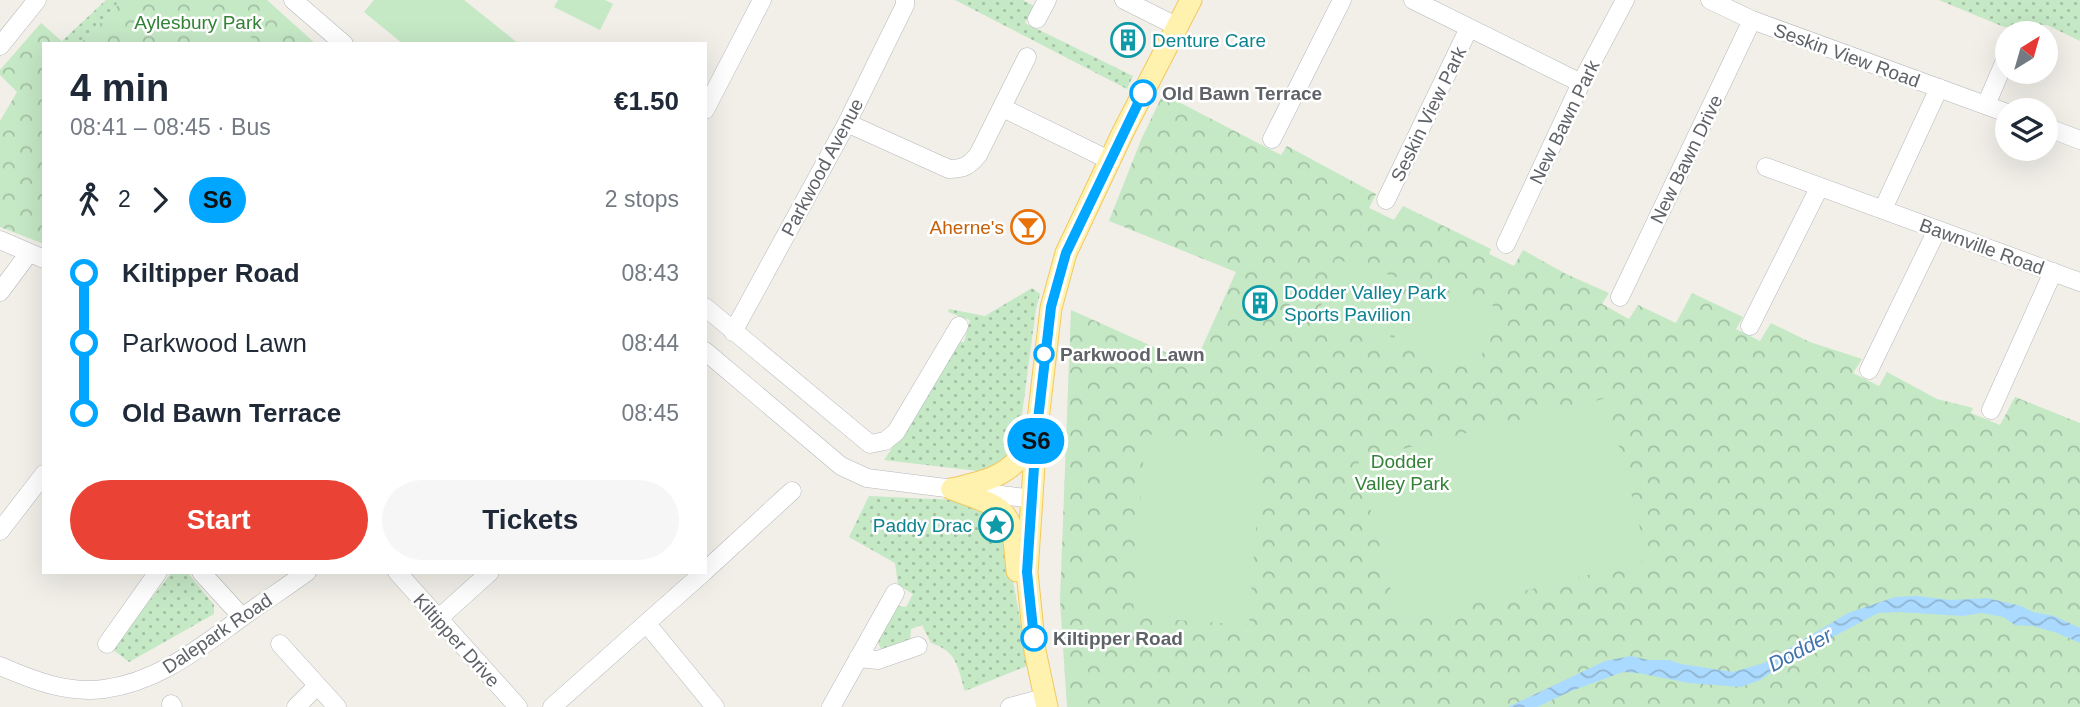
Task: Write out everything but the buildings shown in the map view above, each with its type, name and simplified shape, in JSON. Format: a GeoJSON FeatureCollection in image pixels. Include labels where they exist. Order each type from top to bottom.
{"type":"FeatureCollection","features":[{"type":"Feature","properties":{"kind":"main road"},"geometry":{"type":"LineString","coordinates":[[1046,703],[1035,651],[1027,572],[1036,437],[1051,307],[1066,253],[1191,0]]}},
{"type":"Feature","properties":{"kind":"main road"},"geometry":{"type":"LineString","coordinates":[[952,489],[990,480],[1012,467],[1036,437]]}},
{"type":"Feature","properties":{"kind":"main road"},"geometry":{"type":"LineString","coordinates":[[952,489],[993,504],[1010,522],[1014,531],[1020,614],[1035,651]]}},
{"type":"Feature","properties":{"kind":"street"},"geometry":{"type":"LineString","coordinates":[[0,46],[37,0]]}},
{"type":"Feature","properties":{"kind":"street"},"geometry":{"type":"LineString","coordinates":[[293,0],[342,42]]}},
{"type":"Feature","properties":{"kind":"street"},"geometry":{"type":"LineString","coordinates":[[707,106],[762,0]]}},
{"type":"Feature","properties":{"kind":"street","name":"Parkwood Avenue"},"geometry":{"type":"LineString","coordinates":[[733,331],[847,123],[905,5],[905,0]]}},
{"type":"Feature","properties":{"kind":"street"},"geometry":{"type":"LineString","coordinates":[[1037,19],[1047,0]]}},
{"type":"Feature","properties":{"kind":"street"},"geometry":{"type":"LineString","coordinates":[[1124,0],[1178,27]]}},
{"type":"Feature","properties":{"kind":"street"},"geometry":{"type":"LineString","coordinates":[[1272,139],[1342,0]]}},
{"type":"Feature","properties":{"kind":"street"},"geometry":{"type":"LineString","coordinates":[[1413,0],[1581,83]]}},
{"type":"Feature","properties":{"kind":"street","name":"New Bawn Park"},"geometry":{"type":"LineString","coordinates":[[1506,244],[1581,83],[1625,0]]}},
{"type":"Feature","properties":{"kind":"street","name":"Seskin View Road"},"geometry":{"type":"LineString","coordinates":[[1710,0],[1752,20],[1995,108]]}},
{"type":"Feature","properties":{"kind":"street","name":"New Bawn Drive"},"geometry":{"type":"LineString","coordinates":[[1620,297],[1752,20]]}},
{"type":"Feature","properties":{"kind":"street","name":"Seskin View Park"},"geometry":{"type":"LineString","coordinates":[[1386,200],[1469,28]]}},
{"type":"Feature","properties":{"kind":"street"},"geometry":{"type":"LineString","coordinates":[[847,123],[949,169],[961,169],[978,155],[1027,57]]}},
{"type":"Feature","properties":{"kind":"street"},"geometry":{"type":"LineString","coordinates":[[1986,105],[1995,84]]}},
{"type":"Feature","properties":{"kind":"street"},"geometry":{"type":"LineString","coordinates":[[1883,209],[1940,88]]}},
{"type":"Feature","properties":{"kind":"street"},"geometry":{"type":"LineString","coordinates":[[1003,108],[1111,161]]}},
{"type":"Feature","properties":{"kind":"street"},"geometry":{"type":"LineString","coordinates":[[2058,132],[2080,141]]}},
{"type":"Feature","properties":{"kind":"street","name":"Bawnville Road"},"geometry":{"type":"LineString","coordinates":[[1766,167],[2080,282]]}},
{"type":"Feature","properties":{"kind":"street"},"geometry":{"type":"LineString","coordinates":[[1750,326],[1819,188]]}},
{"type":"Feature","properties":{"kind":"street"},"geometry":{"type":"LineString","coordinates":[[1869,370],[1937,230]]}},
{"type":"Feature","properties":{"kind":"street"},"geometry":{"type":"LineString","coordinates":[[0,240],[36,256],[0,292]]}},
{"type":"Feature","properties":{"kind":"street"},"geometry":{"type":"LineString","coordinates":[[1991,410],[2053,272]]}},
{"type":"Feature","properties":{"kind":"street"},"geometry":{"type":"LineString","coordinates":[[707,309],[870,444],[886,441],[896,432],[959,326]]}},
{"type":"Feature","properties":{"kind":"street"},"geometry":{"type":"LineString","coordinates":[[707,353],[841,466],[867,478],[1033,499]]}},
{"type":"Feature","properties":{"kind":"street"},"geometry":{"type":"LineString","coordinates":[[0,531],[42,477]]}},
{"type":"Feature","properties":{"kind":"street"},"geometry":{"type":"LineString","coordinates":[[707,568],[792,491]]}},
{"type":"Feature","properties":{"kind":"street"},"geometry":{"type":"LineString","coordinates":[[107,644],[157,574]]}},
{"type":"Feature","properties":{"kind":"street"},"geometry":{"type":"LineString","coordinates":[[203,574],[242,617]]}},
{"type":"Feature","properties":{"kind":"street","name":"Dalepark Road"},"geometry":{"type":"LineString","coordinates":[[0,666],[27,678],[69,689],[103,690],[145,678],[179,663],[304,574]]}},
{"type":"Feature","properties":{"kind":"street","name":"Kiltipper Drive"},"geometry":{"type":"LineString","coordinates":[[399,574],[518,707]]}},
{"type":"Feature","properties":{"kind":"street"},"geometry":{"type":"LineString","coordinates":[[438,619],[488,574]]}},
{"type":"Feature","properties":{"kind":"street"},"geometry":{"type":"LineString","coordinates":[[552,707],[701,574]]}},
{"type":"Feature","properties":{"kind":"street"},"geometry":{"type":"LineString","coordinates":[[831,707],[895,593]]}},
{"type":"Feature","properties":{"kind":"street"},"geometry":{"type":"LineString","coordinates":[[647,624],[715,707]]}},
{"type":"Feature","properties":{"kind":"street"},"geometry":{"type":"LineString","coordinates":[[279,644],[337,707]]}},
{"type":"Feature","properties":{"kind":"street"},"geometry":{"type":"LineString","coordinates":[[858,658],[878,660],[918,646]]}},
{"type":"Feature","properties":{"kind":"street"},"geometry":{"type":"LineString","coordinates":[[296,707],[317,687]]}},
{"type":"Feature","properties":{"kind":"street"},"geometry":{"type":"LineString","coordinates":[[1010,707],[1046,703]]}},
{"type":"Feature","properties":{"kind":"green space"},"geometry":{"type":"Polygon","coordinates":[[[106,0],[114,0],[118,5],[82,42],[62,41],[106,0]]]}},
{"type":"Feature","properties":{"kind":"green space","name":"Aylesbury Park"},"geometry":{"type":"Polygon","coordinates":[[[114,0],[267,0],[314,42],[82,42],[118,5],[114,0]]]}},
{"type":"Feature","properties":{"kind":"green space"},"geometry":{"type":"Polygon","coordinates":[[[374,0],[464,0],[516,42],[401,42],[364,12],[374,0]]]}},
{"type":"Feature","properties":{"kind":"green space"},"geometry":{"type":"Polygon","coordinates":[[[558,0],[605,0],[613,4],[600,30],[554,7],[558,0]]]}},
{"type":"Feature","properties":{"kind":"green space"},"geometry":{"type":"Polygon","coordinates":[[[955,0],[1023,0],[1034,6],[1025,23],[1133,76],[1127,89],[955,0]]]}},
{"type":"Feature","properties":{"kind":"green space"},"geometry":{"type":"Polygon","coordinates":[[[1939,0],[2080,0],[2080,41],[2058,30],[2058,21],[1995,21],[1995,23],[1939,0]]]}},
{"type":"Feature","properties":{"kind":"green space"},"geometry":{"type":"Polygon","coordinates":[[[226,16],[257,42],[204,42],[226,16]]]}},
{"type":"Feature","properties":{"kind":"green space"},"geometry":{"type":"Polygon","coordinates":[[[41,23],[63,42],[42,42],[42,243],[0,227],[0,121],[17,92],[0,75],[0,70],[41,23]]]}},
{"type":"Feature","properties":{"kind":"green space","name":"Dodder Valley Park"},"geometry":{"type":"Polygon","coordinates":[[[1163,94],[1281,155],[1287,146],[1376,194],[1369,208],[1394,220],[1403,206],[1491,249],[1489,254],[1514,266],[1523,250],[1566,274],[1609,293],[1602,304],[1629,319],[1638,305],[1676,323],[1692,293],[1743,317],[1736,329],[1760,341],[1771,323],[1810,342],[1862,359],[1853,373],[1879,386],[1887,372],[1937,399],[1973,408],[1971,413],[2000,425],[2015,397],[2080,423],[2080,707],[1067,707],[1060,601],[1071,310],[1194,365],[1236,272],[1109,221],[1141,140],[1163,94]]]}},
{"type":"Feature","properties":{"kind":"green space"},"geometry":{"type":"Polygon","coordinates":[[[1335,259],[1407,280],[1388,344],[1316,323],[1335,259]]]}},
{"type":"Feature","properties":{"kind":"green space"},"geometry":{"type":"Polygon","coordinates":[[[1411,281],[1494,306],[1478,371],[1392,345],[1411,281]]]}},
{"type":"Feature","properties":{"kind":"green space"},"geometry":{"type":"Polygon","coordinates":[[[1032,288],[1040,294],[1018,444],[1007,463],[986,472],[884,460],[930,392],[956,342],[964,342],[970,320],[948,312],[949,309],[985,316],[1032,288]]]}},
{"type":"Feature","properties":{"kind":"green space"},"geometry":{"type":"Polygon","coordinates":[[[1607,398],[1648,560],[1399,622],[1358,460],[1607,398]]]}},
{"type":"Feature","properties":{"kind":"green space"},"geometry":{"type":"Polygon","coordinates":[[[1145,434],[1262,442],[1249,625],[1133,617],[1145,434]]]}},
{"type":"Feature","properties":{"kind":"green space"},"geometry":{"type":"Polygon","coordinates":[[[869,496],[956,500],[1000,517],[1029,665],[965,691],[952,656],[931,643],[922,625],[911,629],[910,644],[893,651],[881,649],[876,638],[897,606],[906,607],[913,594],[898,585],[895,563],[849,537],[869,496]]]}},
{"type":"Feature","properties":{"kind":"green space"},"geometry":{"type":"Polygon","coordinates":[[[170,574],[189,574],[214,605],[214,614],[129,662],[112,649],[170,574]]]}},
{"type":"Feature","properties":{"kind":"water","name":"Dodder"},"geometry":{"type":"Polygon","coordinates":[[[1916,596],[1951,600],[1987,598],[2021,606],[2033,612],[2054,616],[2080,628],[2080,643],[2057,633],[2033,626],[2015,625],[2003,617],[1982,613],[1963,616],[1878,613],[1795,657],[1760,680],[1741,687],[1689,683],[1623,672],[1537,707],[1508,707],[1605,661],[1631,656],[1733,672],[1764,663],[1848,613],[1895,597],[1916,596]]]}},
{"type":"Feature","properties":{"kind":"bus line","name":"S6"},"geometry":{"type":"LineString","coordinates":[[1034,638],[1027,572],[1036,437],[1051,307],[1066,253],[1143,93]]}},
{"type":"Feature","properties":{"kind":"place","name":"Denture Care"},"geometry":{"type":"Point","coordinates":[1128,40]}},
{"type":"Feature","properties":{"kind":"place","name":"Old Bawn Terrace"},"geometry":{"type":"Point","coordinates":[1143,93]}},
{"type":"Feature","properties":{"kind":"place","name":"Aherne's"},"geometry":{"type":"Point","coordinates":[1028,227]}},
{"type":"Feature","properties":{"kind":"place","name":"Dodder Valley Park Sports Pavilion"},"geometry":{"type":"Point","coordinates":[1260,303]}},
{"type":"Feature","properties":{"kind":"place","name":"Parkwood Lawn"},"geometry":{"type":"Point","coordinates":[1044,354]}},
{"type":"Feature","properties":{"kind":"place","name":"Paddy Drac"},"geometry":{"type":"Point","coordinates":[996,525]}},
{"type":"Feature","properties":{"kind":"place","name":"Kiltipper Road"},"geometry":{"type":"Point","coordinates":[1034,638]}}]}
